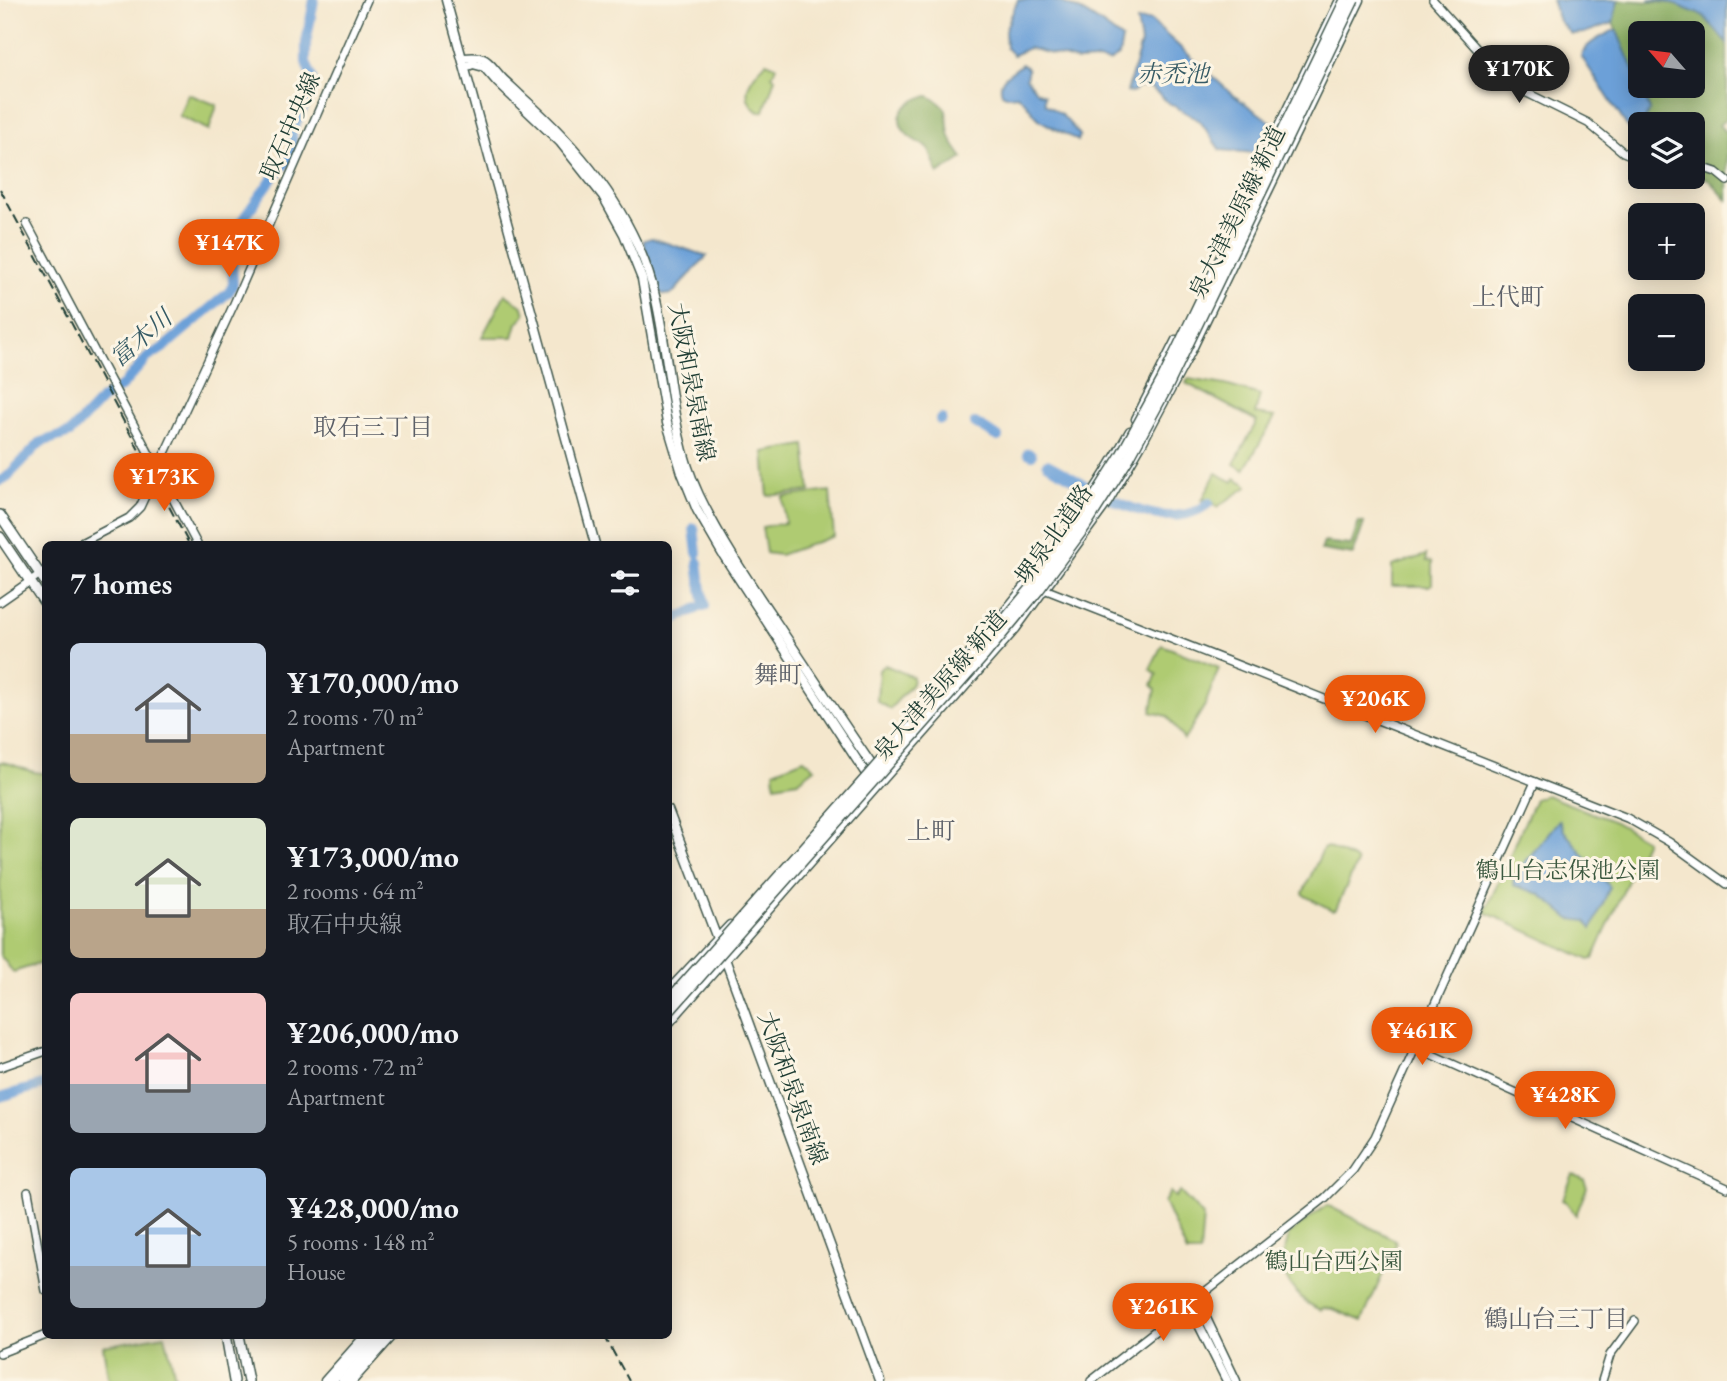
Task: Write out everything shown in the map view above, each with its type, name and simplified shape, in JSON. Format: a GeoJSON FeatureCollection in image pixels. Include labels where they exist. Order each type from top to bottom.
{"type":"FeatureCollection","features":[{"type":"Feature","properties":{"kind":"highway","name":"堺泉北道路"},"geometry":{"type":"LineString","coordinates":[[672,995],[979,650],[1031,587],[1078,523],[1121,455],[1162,380],[1345,0]]}},
{"type":"Feature","properties":{"kind":"highway","name":"堺泉北道路"},"geometry":{"type":"LineString","coordinates":[[672,1008],[985,655],[1038,591],[1085,527],[1129,458],[1168,386],[1354,0]]}},
{"type":"Feature","properties":{"kind":"highway"},"geometry":{"type":"LineString","coordinates":[[0,515],[42,573]]}},
{"type":"Feature","properties":{"kind":"highway"},"geometry":{"type":"LineString","coordinates":[[0,537],[42,599]]}},
{"type":"Feature","properties":{"kind":"highway"},"geometry":{"type":"LineString","coordinates":[[227,1339],[234,1381]]}},
{"type":"Feature","properties":{"kind":"highway"},"geometry":{"type":"LineString","coordinates":[[240,1339],[248,1381]]}},
{"type":"Feature","properties":{"kind":"highway"},"geometry":{"type":"LineString","coordinates":[[332,1381],[369,1339]]}},
{"type":"Feature","properties":{"kind":"highway"},"geometry":{"type":"LineString","coordinates":[[343,1381],[380,1339]]}},
{"type":"Feature","properties":{"kind":"main road","name":"泉大津美原線 新道"},"geometry":{"type":"LineString","coordinates":[[672,987],[998,621],[1031,580],[1100,480],[1128,435],[1176,341],[1339,0]]}},
{"type":"Feature","properties":{"kind":"main road","name":"泉大津美原線 新道"},"geometry":{"type":"LineString","coordinates":[[672,1019],[999,648],[1107,503],[1191,351],[1360,0]]}},
{"type":"Feature","properties":{"kind":"main road"},"geometry":{"type":"LineString","coordinates":[[448,3],[594,541]]}},
{"type":"Feature","properties":{"kind":"main road","name":"大阪和泉泉南線"},"geometry":{"type":"LineString","coordinates":[[464,63],[481,57],[489,61],[502,78],[564,138],[607,191],[631,229],[656,300],[680,436],[698,492],[732,557],[882,781]]}},
{"type":"Feature","properties":{"kind":"main road","name":"大阪和泉泉南線"},"geometry":{"type":"LineString","coordinates":[[464,63],[484,67],[559,142],[603,196],[625,233],[642,279],[667,423],[682,473],[697,510],[716,545],[875,789]]}},
{"type":"Feature","properties":{"kind":"main road","name":"大阪和泉泉南線"},"geometry":{"type":"LineString","coordinates":[[672,820],[880,1381]]}},
{"type":"Feature","properties":{"kind":"main road"},"geometry":{"type":"LineString","coordinates":[[1190,1303],[1227,1381]]}},
{"type":"Feature","properties":{"kind":"main road"},"geometry":{"type":"LineString","coordinates":[[1190,1303],[1202,1310],[1237,1381]]}},
{"type":"Feature","properties":{"kind":"main road"},"geometry":{"type":"LineString","coordinates":[[325,1381],[362,1339]]}},
{"type":"Feature","properties":{"kind":"main road"},"geometry":{"type":"LineString","coordinates":[[352,1381],[389,1339]]}},
{"type":"Feature","properties":{"kind":"street","name":"取石中央線"},"geometry":{"type":"LineString","coordinates":[[85,541],[135,514],[233,306],[367,0]]}},
{"type":"Feature","properties":{"kind":"street"},"geometry":{"type":"LineString","coordinates":[[1433,0],[1503,78],[1517,89],[1588,124],[1628,154]]}},
{"type":"Feature","properties":{"kind":"street"},"geometry":{"type":"LineString","coordinates":[[1705,168],[1716,172],[1727,181]]}},
{"type":"Feature","properties":{"kind":"street"},"geometry":{"type":"LineString","coordinates":[[27,224],[195,541]]}},
{"type":"Feature","properties":{"kind":"street"},"geometry":{"type":"LineString","coordinates":[[0,602],[29,580],[42,577]]}},
{"type":"Feature","properties":{"kind":"street"},"geometry":{"type":"LineString","coordinates":[[1031,580],[1044,590],[1627,818],[1683,850],[1727,884]]}},
{"type":"Feature","properties":{"kind":"street"},"geometry":{"type":"LineString","coordinates":[[1091,1381],[1325,1198],[1353,1170],[1375,1137],[1535,782]]}},
{"type":"Feature","properties":{"kind":"street"},"geometry":{"type":"LineString","coordinates":[[1415,1047],[1727,1188]]}},
{"type":"Feature","properties":{"kind":"street"},"geometry":{"type":"LineString","coordinates":[[0,1067],[42,1052]]}},
{"type":"Feature","properties":{"kind":"street"},"geometry":{"type":"LineString","coordinates":[[28,1192],[42,1269]]}},
{"type":"Feature","properties":{"kind":"street"},"geometry":{"type":"LineString","coordinates":[[1602,1381],[1610,1355],[1635,1321]]}},
{"type":"Feature","properties":{"kind":"street"},"geometry":{"type":"LineString","coordinates":[[0,1353],[42,1337]]}},
{"type":"Feature","properties":{"kind":"green space"},"geometry":{"type":"Polygon","coordinates":[[[1618,0],[1671,3],[1704,16],[1727,44],[1727,118],[1719,125],[1727,134],[1727,200],[1705,178],[1705,112],[1648,112],[1650,109],[1645,98],[1705,98],[1705,21],[1628,21],[1628,58],[1613,23],[1618,0]]]}},
{"type":"Feature","properties":{"kind":"green space"},"geometry":{"type":"Polygon","coordinates":[[[766,62],[776,66],[772,76],[775,78],[764,111],[758,112],[748,99],[748,86],[766,62]]]}},
{"type":"Feature","properties":{"kind":"green space"},"geometry":{"type":"Polygon","coordinates":[[[188,94],[217,105],[209,130],[179,116],[188,94]]]}},
{"type":"Feature","properties":{"kind":"green space"},"geometry":{"type":"Polygon","coordinates":[[[929,96],[944,108],[950,136],[963,158],[938,174],[929,149],[908,136],[900,120],[904,108],[915,100],[929,96]]]}},
{"type":"Feature","properties":{"kind":"green space"},"geometry":{"type":"Polygon","coordinates":[[[505,294],[523,307],[525,314],[517,323],[513,337],[482,337],[505,294]]]}},
{"type":"Feature","properties":{"kind":"green space"},"geometry":{"type":"Polygon","coordinates":[[[1188,379],[1225,385],[1260,395],[1255,414],[1275,417],[1244,470],[1234,464],[1257,421],[1186,383],[1188,379]]]}},
{"type":"Feature","properties":{"kind":"green space"},"geometry":{"type":"Polygon","coordinates":[[[805,445],[810,491],[768,496],[764,452],[805,445]]]}},
{"type":"Feature","properties":{"kind":"green space"},"geometry":{"type":"Polygon","coordinates":[[[1216,473],[1233,482],[1235,478],[1247,487],[1217,507],[1210,499],[1202,500],[1216,473]]]}},
{"type":"Feature","properties":{"kind":"green space"},"geometry":{"type":"Polygon","coordinates":[[[830,491],[834,536],[780,555],[766,553],[762,527],[785,523],[783,497],[830,491]]]}},
{"type":"Feature","properties":{"kind":"green space"},"geometry":{"type":"Polygon","coordinates":[[[1359,522],[1364,523],[1353,555],[1321,550],[1324,542],[1351,545],[1359,522]]]}},
{"type":"Feature","properties":{"kind":"green space"},"geometry":{"type":"Polygon","coordinates":[[[1426,555],[1426,561],[1432,562],[1430,586],[1392,586],[1392,566],[1426,555]]]}},
{"type":"Feature","properties":{"kind":"green space"},"geometry":{"type":"Polygon","coordinates":[[[1162,645],[1219,668],[1205,705],[1184,740],[1167,716],[1151,712],[1156,689],[1152,685],[1157,674],[1150,669],[1162,645]]]}},
{"type":"Feature","properties":{"kind":"green space"},"geometry":{"type":"Polygon","coordinates":[[[885,665],[913,677],[912,684],[890,709],[877,701],[879,670],[885,665]]]}},
{"type":"Feature","properties":{"kind":"green space"},"geometry":{"type":"Polygon","coordinates":[[[804,759],[815,768],[798,781],[775,785],[774,771],[804,759]]]}},
{"type":"Feature","properties":{"kind":"green space"},"geometry":{"type":"Polygon","coordinates":[[[0,762],[42,773],[42,963],[13,972],[0,955],[0,762]]]}},
{"type":"Feature","properties":{"kind":"green space","name":"鶴山台志保池公園"},"geometry":{"type":"Polygon","coordinates":[[[1546,795],[1615,822],[1646,840],[1593,959],[1589,960],[1485,912],[1535,799],[1546,795]]]}},
{"type":"Feature","properties":{"kind":"green space"},"geometry":{"type":"Polygon","coordinates":[[[1327,847],[1357,863],[1336,909],[1332,910],[1303,893],[1323,849],[1327,847]]]}},
{"type":"Feature","properties":{"kind":"green space"},"geometry":{"type":"Polygon","coordinates":[[[1573,1175],[1584,1180],[1587,1187],[1576,1215],[1562,1200],[1573,1175]]]}},
{"type":"Feature","properties":{"kind":"green space"},"geometry":{"type":"Polygon","coordinates":[[[1170,1192],[1175,1197],[1180,1192],[1203,1216],[1200,1253],[1187,1253],[1164,1202],[1170,1192]]]}},
{"type":"Feature","properties":{"kind":"green space","name":"鶴山台西公園"},"geometry":{"type":"Polygon","coordinates":[[[1327,1205],[1395,1240],[1396,1244],[1362,1321],[1333,1309],[1321,1310],[1307,1303],[1296,1292],[1284,1271],[1282,1259],[1288,1235],[1327,1205]]]}},
{"type":"Feature","properties":{"kind":"green space"},"geometry":{"type":"Polygon","coordinates":[[[142,1339],[166,1339],[175,1376],[145,1381],[109,1381],[103,1346],[142,1339]]]}},
{"type":"Feature","properties":{"kind":"water"},"geometry":{"type":"Polygon","coordinates":[[[1018,0],[1052,0],[1080,11],[1122,39],[1119,56],[1109,62],[1078,61],[1029,48],[1013,55],[1006,48],[1005,30],[1018,0]]]}},
{"type":"Feature","properties":{"kind":"water"},"geometry":{"type":"Polygon","coordinates":[[[1552,0],[1618,0],[1613,23],[1584,33],[1571,34],[1559,21],[1552,0]]]}},
{"type":"Feature","properties":{"kind":"water"},"geometry":{"type":"Polygon","coordinates":[[[1649,0],[1727,0],[1727,44],[1704,16],[1671,3],[1649,0]]]}},
{"type":"Feature","properties":{"kind":"water","name":"赤禿池"},"geometry":{"type":"Polygon","coordinates":[[[1150,20],[1233,95],[1271,122],[1255,153],[1220,150],[1200,121],[1169,103],[1150,87],[1139,87],[1132,93],[1127,92],[1141,43],[1137,21],[1150,20]]]}},
{"type":"Feature","properties":{"kind":"water"},"geometry":{"type":"Polygon","coordinates":[[[1617,31],[1628,57],[1628,98],[1645,98],[1650,110],[1628,112],[1628,128],[1581,56],[1590,44],[1617,31]]]}},
{"type":"Feature","properties":{"kind":"water"},"geometry":{"type":"Polygon","coordinates":[[[1022,64],[1028,69],[1026,78],[1036,91],[1044,95],[1045,104],[1061,114],[1080,135],[1078,141],[1040,120],[1017,95],[1008,96],[1002,93],[1003,79],[1022,64]]]}},
{"type":"Feature","properties":{"kind":"water"},"geometry":{"type":"Polygon","coordinates":[[[651,238],[707,256],[672,294],[664,295],[659,291],[643,241],[651,238]]]}},
{"type":"Feature","properties":{"kind":"water"},"geometry":{"type":"Polygon","coordinates":[[[1559,820],[1564,831],[1610,887],[1592,929],[1586,921],[1570,919],[1540,894],[1513,885],[1514,876],[1559,820]]]}},
{"type":"Feature","properties":{"kind":"waterway","name":"富木川"},"geometry":{"type":"LineString","coordinates":[[0,481],[41,442],[70,433],[102,399],[122,386],[147,358],[163,348],[229,292],[233,285],[232,253],[238,226],[293,152],[292,131],[307,100],[312,78],[306,62],[306,43],[314,0]]}},
{"type":"Feature","properties":{"kind":"waterway"},"geometry":{"type":"LineString","coordinates":[[975,423],[998,437]]}},
{"type":"Feature","properties":{"kind":"waterway"},"geometry":{"type":"LineString","coordinates":[[1028,453],[1032,455]]}},
{"type":"Feature","properties":{"kind":"waterway"},"geometry":{"type":"LineString","coordinates":[[1047,464],[1105,496],[1149,513],[1170,516],[1191,513],[1209,503]]}},
{"type":"Feature","properties":{"kind":"waterway"},"geometry":{"type":"LineString","coordinates":[[694,528],[697,553]]}},
{"type":"Feature","properties":{"kind":"waterway"},"geometry":{"type":"LineString","coordinates":[[698,562],[700,579]]}},
{"type":"Feature","properties":{"kind":"waterway"},"geometry":{"type":"LineString","coordinates":[[701,584],[703,607]]}},
{"type":"Feature","properties":{"kind":"waterway"},"geometry":{"type":"LineString","coordinates":[[672,621],[698,608]]}},
{"type":"Feature","properties":{"kind":"waterway"},"geometry":{"type":"LineString","coordinates":[[0,1097],[42,1085]]}},
{"type":"Feature","properties":{"kind":"railway"},"geometry":{"type":"LineString","coordinates":[[0,189],[187,541]]}},
{"type":"Feature","properties":{"kind":"railway"},"geometry":{"type":"LineString","coordinates":[[606,1339],[629,1381]]}},
{"type":"Feature","properties":{"kind":"district","name":"上代町"},"geometry":{"type":"Point","coordinates":[1508,297]}},
{"type":"Feature","properties":{"kind":"district","name":"取石三丁目"},"geometry":{"type":"Point","coordinates":[373,427]}},
{"type":"Feature","properties":{"kind":"district","name":"舞町"},"geometry":{"type":"Point","coordinates":[778,675]}},
{"type":"Feature","properties":{"kind":"district","name":"上町"},"geometry":{"type":"Point","coordinates":[931,831]}},
{"type":"Feature","properties":{"kind":"district","name":"鶴山台三丁目"},"geometry":{"type":"Point","coordinates":[1556,1319]}}]}
